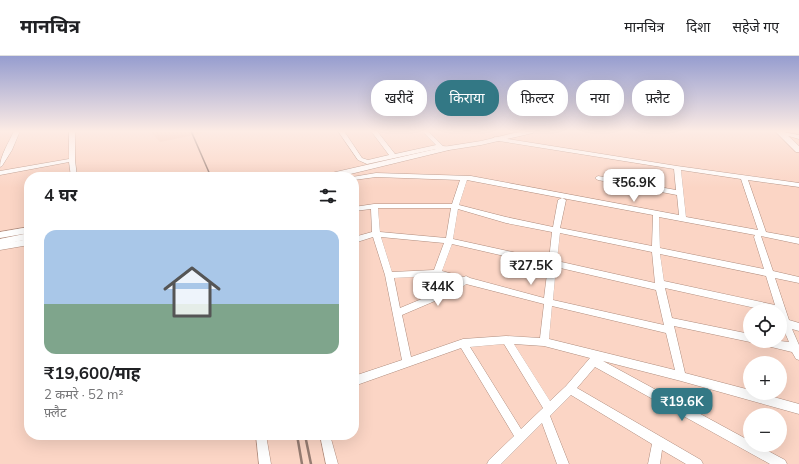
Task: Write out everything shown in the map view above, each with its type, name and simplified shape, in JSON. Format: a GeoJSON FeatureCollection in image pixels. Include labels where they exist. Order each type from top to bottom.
{"type":"FeatureCollection","features":[{"type":"Feature","properties":{"kind":"main road"},"geometry":{"type":"LineString","coordinates":[[348,172],[438,150]]}},
{"type":"Feature","properties":{"kind":"main road"},"geometry":{"type":"LineString","coordinates":[[0,242],[24,237]]}},
{"type":"Feature","properties":{"kind":"street"},"geometry":{"type":"LineString","coordinates":[[0,165],[9,150]]}},
{"type":"Feature","properties":{"kind":"street"},"geometry":{"type":"LineString","coordinates":[[72,150],[73,172]]}},
{"type":"Feature","properties":{"kind":"street"},"geometry":{"type":"LineString","coordinates":[[354,150],[360,159],[370,162],[429,150]]}},
{"type":"Feature","properties":{"kind":"street"},"geometry":{"type":"LineString","coordinates":[[389,150],[394,157]]}},
{"type":"Feature","properties":{"kind":"street"},"geometry":{"type":"LineString","coordinates":[[564,150],[799,185]]}},
{"type":"Feature","properties":{"kind":"street"},"geometry":{"type":"LineString","coordinates":[[0,173],[72,160]]}},
{"type":"Feature","properties":{"kind":"street"},"geometry":{"type":"LineString","coordinates":[[677,168],[683,218]]}},
{"type":"Feature","properties":{"kind":"street"},"geometry":{"type":"LineString","coordinates":[[359,177],[376,175],[470,178],[683,218],[799,245]]}},
{"type":"Feature","properties":{"kind":"street"},"geometry":{"type":"LineString","coordinates":[[464,178],[470,182],[562,200],[761,236],[799,241]]}},
{"type":"Feature","properties":{"kind":"street"},"geometry":{"type":"LineString","coordinates":[[427,301],[449,241],[455,206],[464,178]]}},
{"type":"Feature","properties":{"kind":"street"},"geometry":{"type":"LineString","coordinates":[[598,178],[680,193]]}},
{"type":"Feature","properties":{"kind":"street"},"geometry":{"type":"LineString","coordinates":[[744,178],[779,304]]}},
{"type":"Feature","properties":{"kind":"street"},"geometry":{"type":"LineString","coordinates":[[544,342],[551,264],[562,200]]}},
{"type":"Feature","properties":{"kind":"street"},"geometry":{"type":"LineString","coordinates":[[374,206],[376,217],[376,234],[389,275],[407,362]]}},
{"type":"Feature","properties":{"kind":"street"},"geometry":{"type":"LineString","coordinates":[[359,208],[374,206],[455,206],[506,220],[556,231],[799,280]]}},
{"type":"Feature","properties":{"kind":"street"},"geometry":{"type":"LineString","coordinates":[[656,217],[656,250],[660,286],[681,376]]}},
{"type":"Feature","properties":{"kind":"street"},"geometry":{"type":"LineString","coordinates":[[0,235],[24,231]]}},
{"type":"Feature","properties":{"kind":"street"},"geometry":{"type":"LineString","coordinates":[[359,239],[376,234],[449,241],[551,264],[751,304]]}},
{"type":"Feature","properties":{"kind":"street"},"geometry":{"type":"LineString","coordinates":[[0,247],[24,243]]}},
{"type":"Feature","properties":{"kind":"street"},"geometry":{"type":"LineString","coordinates":[[389,275],[438,273],[466,279],[548,302],[669,325],[743,337]]}},
{"type":"Feature","properties":{"kind":"street"},"geometry":{"type":"LineString","coordinates":[[396,313],[453,290],[466,279]]}},
{"type":"Feature","properties":{"kind":"street"},"geometry":{"type":"LineString","coordinates":[[787,324],[799,327]]}},
{"type":"Feature","properties":{"kind":"street"},"geometry":{"type":"LineString","coordinates":[[787,328],[797,352]]}},
{"type":"Feature","properties":{"kind":"street"},"geometry":{"type":"LineString","coordinates":[[506,340],[547,411],[563,464]]}},
{"type":"Feature","properties":{"kind":"street"},"geometry":{"type":"LineString","coordinates":[[359,379],[463,343],[506,340],[544,342],[596,359],[681,376],[799,409]]}},
{"type":"Feature","properties":{"kind":"street"},"geometry":{"type":"LineString","coordinates":[[463,343],[520,437]]}},
{"type":"Feature","properties":{"kind":"street"},"geometry":{"type":"LineString","coordinates":[[785,348],[797,352]]}},
{"type":"Feature","properties":{"kind":"street"},"geometry":{"type":"LineString","coordinates":[[493,464],[570,389],[596,359]]}},
{"type":"Feature","properties":{"kind":"street"},"geometry":{"type":"LineString","coordinates":[[596,359],[780,464]]}},
{"type":"Feature","properties":{"kind":"street"},"geometry":{"type":"LineString","coordinates":[[570,389],[697,464]]}},
{"type":"Feature","properties":{"kind":"street"},"geometry":{"type":"LineString","coordinates":[[262,440],[265,464]]}},
{"type":"Feature","properties":{"kind":"street"},"geometry":{"type":"LineString","coordinates":[[326,440],[332,464]]}},
{"type":"Feature","properties":{"kind":"street"},"geometry":{"type":"LineString","coordinates":[[654,464],[658,441]]}},
{"type":"Feature","properties":{"kind":"railway"},"geometry":{"type":"LineString","coordinates":[[199,150],[209,172]]}},
{"type":"Feature","properties":{"kind":"railway"},"geometry":{"type":"LineString","coordinates":[[298,440],[302,464]]}},
{"type":"Feature","properties":{"kind":"railway"},"geometry":{"type":"LineString","coordinates":[[306,440],[311,464]]}}]}
